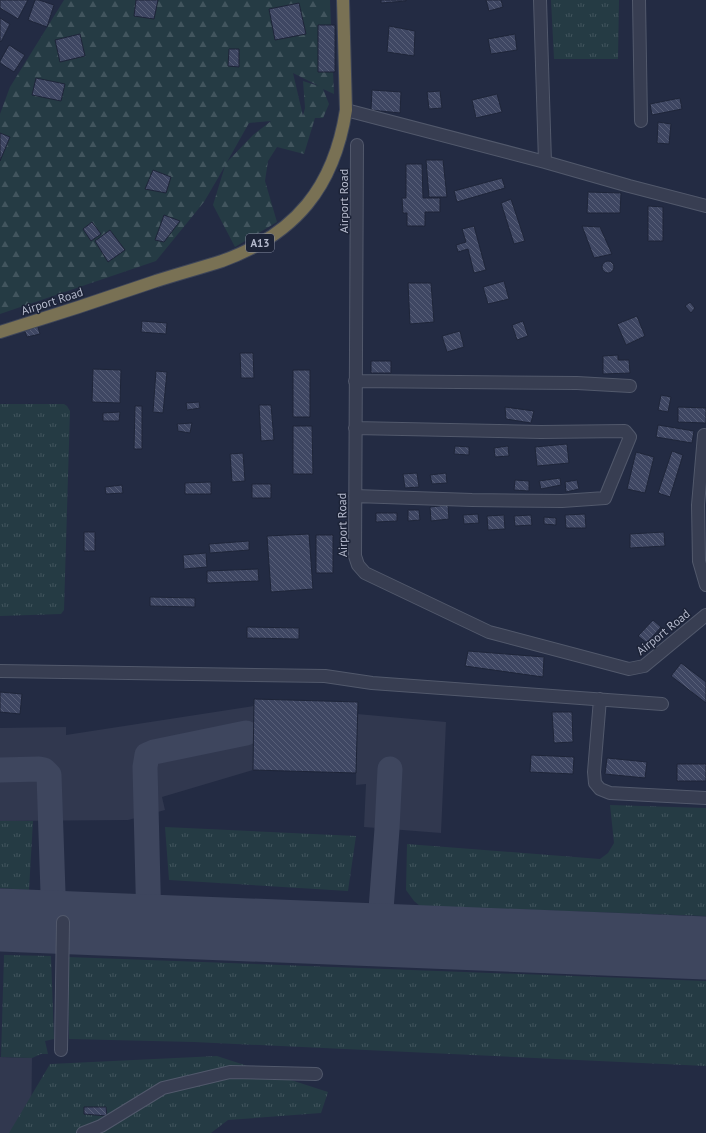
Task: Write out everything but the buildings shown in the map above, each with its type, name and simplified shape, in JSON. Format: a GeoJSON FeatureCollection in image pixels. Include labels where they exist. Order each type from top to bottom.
{"type":"FeatureCollection","features":[{"type":"Feature","properties":{"kind":"highway","name":"Airport Road"},"geometry":{"type":"LineString","coordinates":[[0,332],[222,261],[260,244],[295,218],[316,194],[333,163],[342,133],[346,110],[343,0]]}},
{"type":"Feature","properties":{"kind":"street"},"geometry":{"type":"LineString","coordinates":[[540,0],[545,162]]}},
{"type":"Feature","properties":{"kind":"street"},"geometry":{"type":"LineString","coordinates":[[639,0],[641,121]]}},
{"type":"Feature","properties":{"kind":"street"},"geometry":{"type":"LineString","coordinates":[[346,110],[706,206]]}},
{"type":"Feature","properties":{"kind":"street","name":"Airport Road"},"geometry":{"type":"LineString","coordinates":[[357,145],[355,556],[358,565],[365,573],[489,632],[629,668],[644,666],[706,615]]}},
{"type":"Feature","properties":{"kind":"street"},"geometry":{"type":"LineString","coordinates":[[355,381],[577,383],[630,386]]}},
{"type":"Feature","properties":{"kind":"street"},"geometry":{"type":"LineString","coordinates":[[355,428],[541,432],[625,431],[630,437],[605,498],[562,501],[356,496]]}},
{"type":"Feature","properties":{"kind":"street"},"geometry":{"type":"LineString","coordinates":[[704,435],[698,506],[699,561],[706,585]]}},
{"type":"Feature","properties":{"kind":"street"},"geometry":{"type":"LineString","coordinates":[[0,671],[325,676],[372,683],[662,704]]}},
{"type":"Feature","properties":{"kind":"street"},"geometry":{"type":"LineString","coordinates":[[600,699],[594,772],[594,783],[600,789],[610,793],[706,798]]}},
{"type":"Feature","properties":{"kind":"street"},"geometry":{"type":"LineString","coordinates":[[60,1050],[63,922]]}},
{"type":"Feature","properties":{"kind":"street"},"geometry":{"type":"LineString","coordinates":[[83,1133],[101,1126],[163,1088],[230,1072],[316,1074]]}},
{"type":"Feature","properties":{"kind":"shaded area"},"geometry":{"type":"Polygon","coordinates":[[[254,706],[253,770],[162,797],[165,810],[128,820],[0,821],[0,728],[66,727],[66,735],[254,706]]]}},
{"type":"Feature","properties":{"kind":"shaded area"},"geometry":{"type":"Polygon","coordinates":[[[357,714],[446,722],[441,833],[364,827],[366,784],[356,785],[357,714]]]}},
{"type":"Feature","properties":{"kind":"shaded area"},"geometry":{"type":"Polygon","coordinates":[[[0,1057],[32,1058],[31,1133],[0,1133],[0,1057]]]}},
{"type":"Feature","properties":{"kind":"green space"},"geometry":{"type":"Polygon","coordinates":[[[64,0],[330,0],[334,94],[323,89],[329,104],[323,118],[315,118],[304,154],[277,147],[268,161],[265,181],[277,222],[235,247],[213,205],[225,166],[204,202],[156,261],[0,314],[0,114],[10,87],[64,0]],[[293,73],[303,116],[305,108],[303,81],[319,86],[293,73]],[[271,121],[249,123],[227,162],[253,135],[271,121]]]}},
{"type":"Feature","properties":{"kind":"green space"},"geometry":{"type":"Polygon","coordinates":[[[551,0],[619,0],[618,59],[554,59],[551,0]]]}},
{"type":"Feature","properties":{"kind":"green space"},"geometry":{"type":"Polygon","coordinates":[[[0,404],[64,404],[70,411],[64,610],[61,614],[0,616],[0,404]]]}},
{"type":"Feature","properties":{"kind":"green space"},"geometry":{"type":"Polygon","coordinates":[[[610,805],[706,808],[706,916],[420,906],[414,901],[406,890],[407,844],[600,859],[608,853],[614,843],[610,805]]]}},
{"type":"Feature","properties":{"kind":"green space"},"geometry":{"type":"Polygon","coordinates":[[[0,821],[33,821],[29,890],[0,888],[0,821]]]}},
{"type":"Feature","properties":{"kind":"green space"},"geometry":{"type":"Polygon","coordinates":[[[165,827],[356,836],[348,891],[169,880],[165,827]]]}},
{"type":"Feature","properties":{"kind":"green space"},"geometry":{"type":"Polygon","coordinates":[[[4,955],[51,956],[54,1039],[45,1041],[48,1054],[41,1054],[32,1058],[1,1057],[4,955]]]}},
{"type":"Feature","properties":{"kind":"green space"},"geometry":{"type":"Polygon","coordinates":[[[68,957],[706,981],[706,1066],[194,1042],[69,1039],[68,957]]]}},
{"type":"Feature","properties":{"kind":"green space"},"geometry":{"type":"Polygon","coordinates":[[[217,1056],[328,1092],[321,1113],[228,1120],[211,1133],[9,1133],[50,1064],[217,1056]]]}},
{"type":"Feature","properties":{"kind":"taxiway"},"geometry":{"type":"LineString","coordinates":[[149,926],[145,767],[147,755],[154,752],[246,733]]}},
{"type":"Feature","properties":{"kind":"taxiway"},"geometry":{"type":"LineString","coordinates":[[0,770],[39,769],[44,770],[49,775],[54,922]]}},
{"type":"Feature","properties":{"kind":"taxiway"},"geometry":{"type":"LineString","coordinates":[[370,935],[378,928],[380,923],[390,769]]}},
{"type":"Feature","properties":{"kind":"runway"},"geometry":{"type":"LineString","coordinates":[[0,920],[706,948]]}}]}
